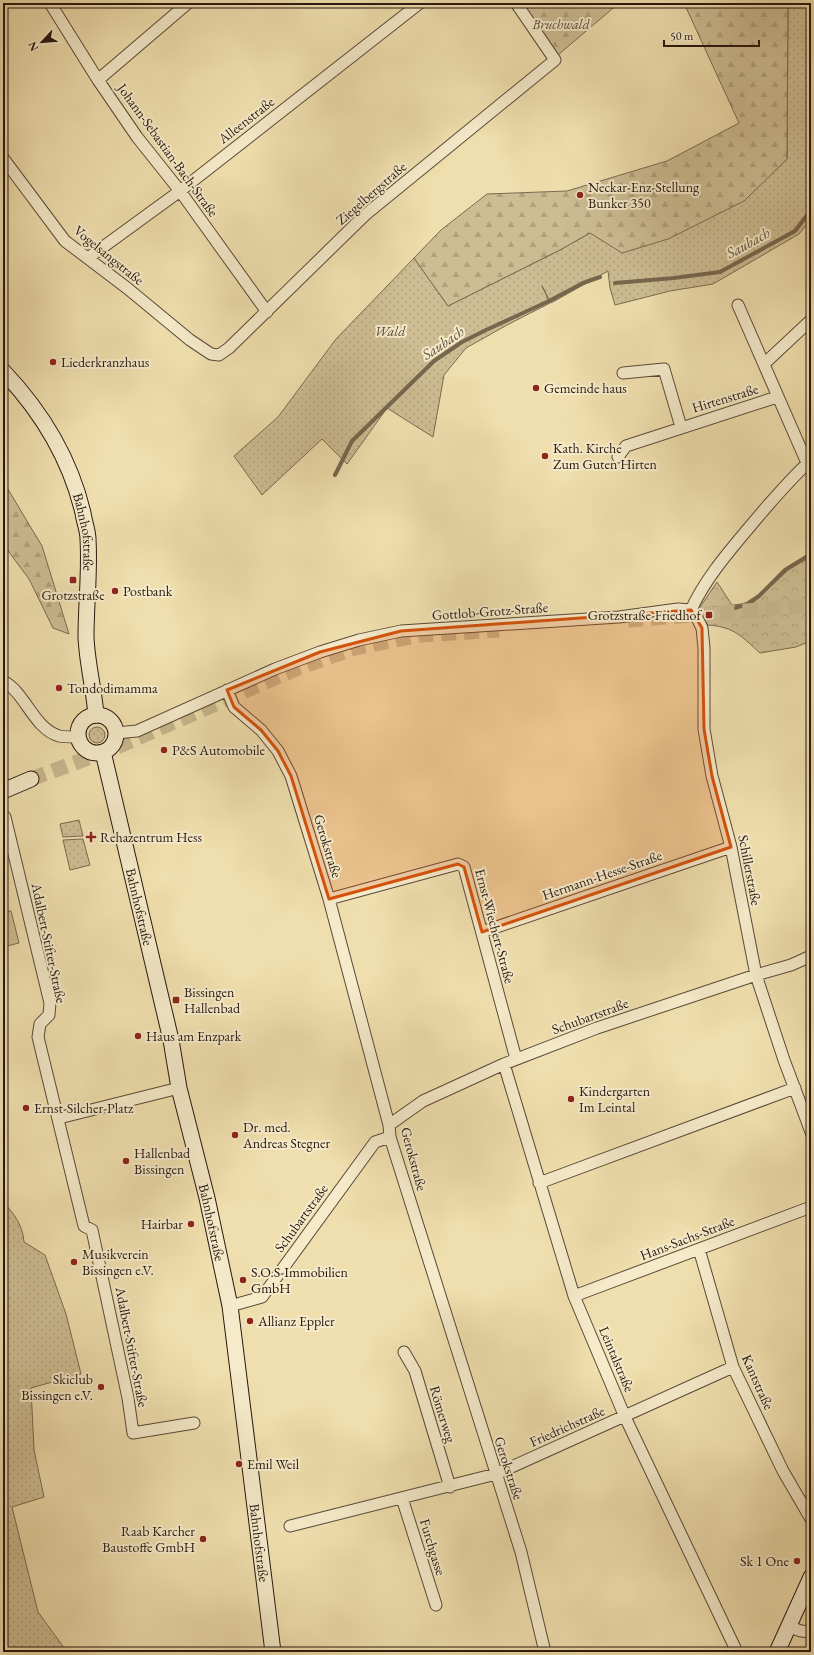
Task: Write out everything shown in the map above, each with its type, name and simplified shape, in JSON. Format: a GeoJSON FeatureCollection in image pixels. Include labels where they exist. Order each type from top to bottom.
{"type":"FeatureCollection","features":[{"type":"Feature","properties":{"kind":"street","name":"Johann-Sebastian-Bach-Straße"},"geometry":{"type":"LineString","coordinates":[[50,3],[98,80],[137,138],[180,190],[266,312]]}},
{"type":"Feature","properties":{"kind":"street"},"geometry":{"type":"LineString","coordinates":[[98,80],[188,3]]}},
{"type":"Feature","properties":{"kind":"street","name":"Alleenstraße"},"geometry":{"type":"LineString","coordinates":[[88,258],[180,190],[420,3]]}},
{"type":"Feature","properties":{"kind":"street","name":"Ziegelbergstraße"},"geometry":{"type":"LineString","coordinates":[[214,355],[225,352],[365,215],[554,60],[516,3]]}},
{"type":"Feature","properties":{"kind":"street","name":"Vogelsangstraße"},"geometry":{"type":"LineString","coordinates":[[3,158],[65,241],[190,340],[214,355]]}},
{"type":"Feature","properties":{"kind":"street"},"geometry":{"type":"LineString","coordinates":[[691,610],[700,592],[728,552],[771,501],[809,462],[777,397],[738,305]]}},
{"type":"Feature","properties":{"kind":"street"},"geometry":{"type":"LineString","coordinates":[[764,364],[811,320]]}},
{"type":"Feature","properties":{"kind":"street","name":"Hirtenstraße"},"geometry":{"type":"LineString","coordinates":[[623,373],[664,369],[681,427]]}},
{"type":"Feature","properties":{"kind":"street","name":"Bahnhofstraße"},"geometry":{"type":"LineString","coordinates":[[3,371],[33,406],[50,431],[67,462],[78,493],[88,537],[89,580],[86,638],[96,715]]}},
{"type":"Feature","properties":{"kind":"street","name":"Hirtenstraße"},"geometry":{"type":"LineString","coordinates":[[618,457],[626,446],[777,397]]}},
{"type":"Feature","properties":{"kind":"street","name":"Gottlob-Grotz-Straße"},"geometry":{"type":"LineString","coordinates":[[116,733],[137,731],[227,690],[320,652],[359,640],[401,631],[619,617],[678,609],[691,610]]}},
{"type":"Feature","properties":{"kind":"street","name":"Schillerstraße"},"geometry":{"type":"LineString","coordinates":[[691,610],[702,628],[704,648],[704,729],[712,776],[731,846],[756,975],[811,1132]]}},
{"type":"Feature","properties":{"kind":"street"},"geometry":{"type":"LineString","coordinates":[[3,681],[14,689],[37,719],[48,730],[60,736],[78,736]]}},
{"type":"Feature","properties":{"kind":"street","name":"Gerokstraße"},"geometry":{"type":"LineString","coordinates":[[227,690],[234,706],[261,730],[278,751],[291,776],[329,899],[389,1125],[390,1137],[521,1552],[546,1652]]}},
{"type":"Feature","properties":{"kind":"street"},"geometry":{"type":"LineString","coordinates":[[96,715],[107,719],[112,723],[116,733],[113,745],[98,754],[86,751],[82,747],[78,736],[78,730],[84,720],[88,717],[96,715]]}},
{"type":"Feature","properties":{"kind":"street","name":"Bahnhofstraße"},"geometry":{"type":"LineString","coordinates":[[103,752],[171,1040],[179,1088],[207,1198],[230,1306],[273,1652]]}},
{"type":"Feature","properties":{"kind":"street"},"geometry":{"type":"LineString","coordinates":[[3,791],[31,779]]}},
{"type":"Feature","properties":{"kind":"street","name":"Adalbert-Stifter-Straße"},"geometry":{"type":"LineString","coordinates":[[5,817],[50,1003],[49,1015],[40,1024],[38,1037],[59,1118],[84,1226],[92,1230],[128,1398],[133,1434],[194,1422]]}},
{"type":"Feature","properties":{"kind":"street","name":"Hermann-Hesse-Straße"},"geometry":{"type":"LineString","coordinates":[[482,932],[731,846]]}},
{"type":"Feature","properties":{"kind":"street","name":"Ernst-Wiechert-Straße"},"geometry":{"type":"LineString","coordinates":[[329,899],[458,864],[464,867],[516,1059]]}},
{"type":"Feature","properties":{"kind":"street","name":"Schubartstraße"},"geometry":{"type":"LineString","coordinates":[[389,1125],[423,1101],[516,1059],[597,1028],[791,964],[811,956]]}},
{"type":"Feature","properties":{"kind":"street","name":"Leintalstraße"},"geometry":{"type":"LineString","coordinates":[[504,1064],[574,1296],[625,1417],[737,1652]]}},
{"type":"Feature","properties":{"kind":"street"},"geometry":{"type":"LineString","coordinates":[[59,1118],[179,1088]]}},
{"type":"Feature","properties":{"kind":"street"},"geometry":{"type":"LineString","coordinates":[[539,1183],[795,1088]]}},
{"type":"Feature","properties":{"kind":"street","name":"Schubartstraße"},"geometry":{"type":"LineString","coordinates":[[230,1306],[262,1297],[375,1142],[390,1137]]}},
{"type":"Feature","properties":{"kind":"street","name":"Hans-Sachs-Straße"},"geometry":{"type":"LineString","coordinates":[[574,1296],[811,1207]]}},
{"type":"Feature","properties":{"kind":"street","name":"Kantstraße"},"geometry":{"type":"LineString","coordinates":[[699,1249],[733,1367],[783,1471],[811,1519]]}},
{"type":"Feature","properties":{"kind":"street","name":"Römerweg"},"geometry":{"type":"LineString","coordinates":[[404,1352],[415,1371],[450,1487]]}},
{"type":"Feature","properties":{"kind":"street","name":"Friedrichstraße"},"geometry":{"type":"LineString","coordinates":[[290,1526],[450,1487],[496,1474],[733,1367]]}},
{"type":"Feature","properties":{"kind":"street","name":"Furchgasse"},"geometry":{"type":"LineString","coordinates":[[402,1498],[436,1605]]}},
{"type":"Feature","properties":{"kind":"street"},"geometry":{"type":"LineString","coordinates":[[777,1652],[790,1627],[811,1577]]}},
{"type":"Feature","properties":{"kind":"street"},"geometry":{"type":"LineString","coordinates":[[790,1627],[801,1631],[811,1632]]}},
{"type":"Feature","properties":{"kind":"highlighted area"},"geometry":{"type":"Polygon","coordinates":[[[691,610],[702,628],[704,729],[712,776],[731,847],[482,932],[464,867],[458,864],[329,899],[291,776],[278,751],[261,730],[234,707],[227,690],[320,652],[401,631],[691,610]]]}},
{"type":"Feature","properties":{"kind":"green space","name":"Bruchwald"},"geometry":{"type":"Polygon","coordinates":[[[521,3],[619,3],[558,55],[521,3]]]}},
{"type":"Feature","properties":{"kind":"green space"},"geometry":{"type":"Polygon","coordinates":[[[684,3],[788,3],[787,159],[744,201],[668,239],[622,253],[590,233],[560,250],[448,306],[414,258],[441,230],[487,194],[567,191],[667,161],[739,123],[684,3]]]}},
{"type":"Feature","properties":{"kind":"green space","name":"Wald"},"geometry":{"type":"Polygon","coordinates":[[[788,3],[811,3],[811,219],[799,234],[713,284],[670,291],[615,305],[610,288],[608,271],[551,303],[542,286],[550,303],[466,348],[444,375],[433,437],[387,408],[347,464],[322,439],[262,495],[234,456],[278,417],[336,339],[414,258],[448,306],[560,250],[590,233],[787,159],[788,3]]]}},
{"type":"Feature","properties":{"kind":"green space"},"geometry":{"type":"Polygon","coordinates":[[[3,481],[42,546],[69,634],[53,628],[29,579],[3,544],[3,481]]]}},
{"type":"Feature","properties":{"kind":"green space"},"geometry":{"type":"Polygon","coordinates":[[[811,556],[811,641],[796,647],[760,653],[743,638],[732,631],[717,626],[708,625],[698,610],[717,582],[732,605],[753,603],[788,570],[811,556]]]}},
{"type":"Feature","properties":{"kind":"green space"},"geometry":{"type":"Polygon","coordinates":[[[94,727],[100,727],[105,732],[103,741],[100,743],[94,743],[89,738],[89,732],[94,727]]]}},
{"type":"Feature","properties":{"kind":"green space"},"geometry":{"type":"Polygon","coordinates":[[[79,820],[83,836],[63,837],[60,824],[79,820]]]}},
{"type":"Feature","properties":{"kind":"green space"},"geometry":{"type":"Polygon","coordinates":[[[83,839],[90,865],[70,870],[63,840],[83,839]]]}},
{"type":"Feature","properties":{"kind":"green space"},"geometry":{"type":"Polygon","coordinates":[[[11,911],[19,943],[3,947],[3,912],[11,911]]]}},
{"type":"Feature","properties":{"kind":"green space"},"geometry":{"type":"Polygon","coordinates":[[[3,1202],[17,1220],[22,1231],[24,1242],[45,1255],[66,1314],[81,1374],[31,1388],[34,1450],[44,1497],[12,1507],[38,1612],[67,1652],[3,1652],[3,1202]]]}},
{"type":"Feature","properties":{"kind":"waterway","name":"Saubach"},"geometry":{"type":"LineString","coordinates":[[615,283],[720,272],[795,231],[811,210]]}},
{"type":"Feature","properties":{"kind":"waterway","name":"Saubach"},"geometry":{"type":"LineString","coordinates":[[335,475],[352,441],[434,361],[462,342],[549,301],[583,283],[600,277]]}},
{"type":"Feature","properties":{"kind":"waterway"},"geometry":{"type":"LineString","coordinates":[[732,609],[747,604],[759,596],[785,570],[811,554]]}},
{"type":"Feature","properties":{"kind":"tunnel"},"geometry":{"type":"LineString","coordinates":[[628,620],[811,606]]}},
{"type":"Feature","properties":{"kind":"tunnel"},"geometry":{"type":"LineString","coordinates":[[31,779],[110,750],[298,668],[355,648],[421,635],[499,630]]}},
{"type":"Feature","properties":{"kind":"place","name":"Neckar-Enz-Stellung Bunker 350"},"geometry":{"type":"Point","coordinates":[580,195]}},
{"type":"Feature","properties":{"kind":"place","name":"Liederkranzhaus"},"geometry":{"type":"Point","coordinates":[53,362]}},
{"type":"Feature","properties":{"kind":"place","name":"Gemeinde haus"},"geometry":{"type":"Point","coordinates":[536,388]}},
{"type":"Feature","properties":{"kind":"place","name":"Kath. Kirche Zum Guten Hirten"},"geometry":{"type":"Point","coordinates":[545,456]}},
{"type":"Feature","properties":{"kind":"place","name":"Grotzstraße"},"geometry":{"type":"Point","coordinates":[73,580]}},
{"type":"Feature","properties":{"kind":"place","name":"Postbank"},"geometry":{"type":"Point","coordinates":[115,591]}},
{"type":"Feature","properties":{"kind":"place","name":"Grotzstraße-Friedhof"},"geometry":{"type":"Point","coordinates":[709,615]}},
{"type":"Feature","properties":{"kind":"place","name":"Tondodimamma"},"geometry":{"type":"Point","coordinates":[59,688]}},
{"type":"Feature","properties":{"kind":"place","name":"P&S Automobile"},"geometry":{"type":"Point","coordinates":[164,750]}},
{"type":"Feature","properties":{"kind":"place","name":"Rehazentrum Hess"},"geometry":{"type":"Point","coordinates":[91,837]}},
{"type":"Feature","properties":{"kind":"place","name":"Bissingen Hallenbad"},"geometry":{"type":"Point","coordinates":[176,1000]}},
{"type":"Feature","properties":{"kind":"place","name":"Haus am Enzpark"},"geometry":{"type":"Point","coordinates":[138,1036]}},
{"type":"Feature","properties":{"kind":"place","name":"Kindergarten Im Leintal"},"geometry":{"type":"Point","coordinates":[571,1099]}},
{"type":"Feature","properties":{"kind":"place","name":"Ernst-Silcher-Platz"},"geometry":{"type":"Point","coordinates":[26,1108]}},
{"type":"Feature","properties":{"kind":"place","name":"Dr. med. Andreas Stegner"},"geometry":{"type":"Point","coordinates":[235,1135]}},
{"type":"Feature","properties":{"kind":"place","name":"Hallenbad Bissingen"},"geometry":{"type":"Point","coordinates":[126,1161]}},
{"type":"Feature","properties":{"kind":"place","name":"Hairbar"},"geometry":{"type":"Point","coordinates":[191,1224]}},
{"type":"Feature","properties":{"kind":"place","name":"Musikverein Bissingen e.V."},"geometry":{"type":"Point","coordinates":[74,1262]}},
{"type":"Feature","properties":{"kind":"place","name":"S.O.S-Immobilien GmbH"},"geometry":{"type":"Point","coordinates":[243,1280]}},
{"type":"Feature","properties":{"kind":"place","name":"Allianz Eppler"},"geometry":{"type":"Point","coordinates":[250,1321]}},
{"type":"Feature","properties":{"kind":"place","name":"Skiclub Bissingen e.V."},"geometry":{"type":"Point","coordinates":[101,1387]}},
{"type":"Feature","properties":{"kind":"place","name":"Emil Weil"},"geometry":{"type":"Point","coordinates":[239,1464]}},
{"type":"Feature","properties":{"kind":"place","name":"Raab Karcher Baustoffe GmbH"},"geometry":{"type":"Point","coordinates":[203,1539]}},
{"type":"Feature","properties":{"kind":"place","name":"Sk 1 One"},"geometry":{"type":"Point","coordinates":[797,1561]}}]}
